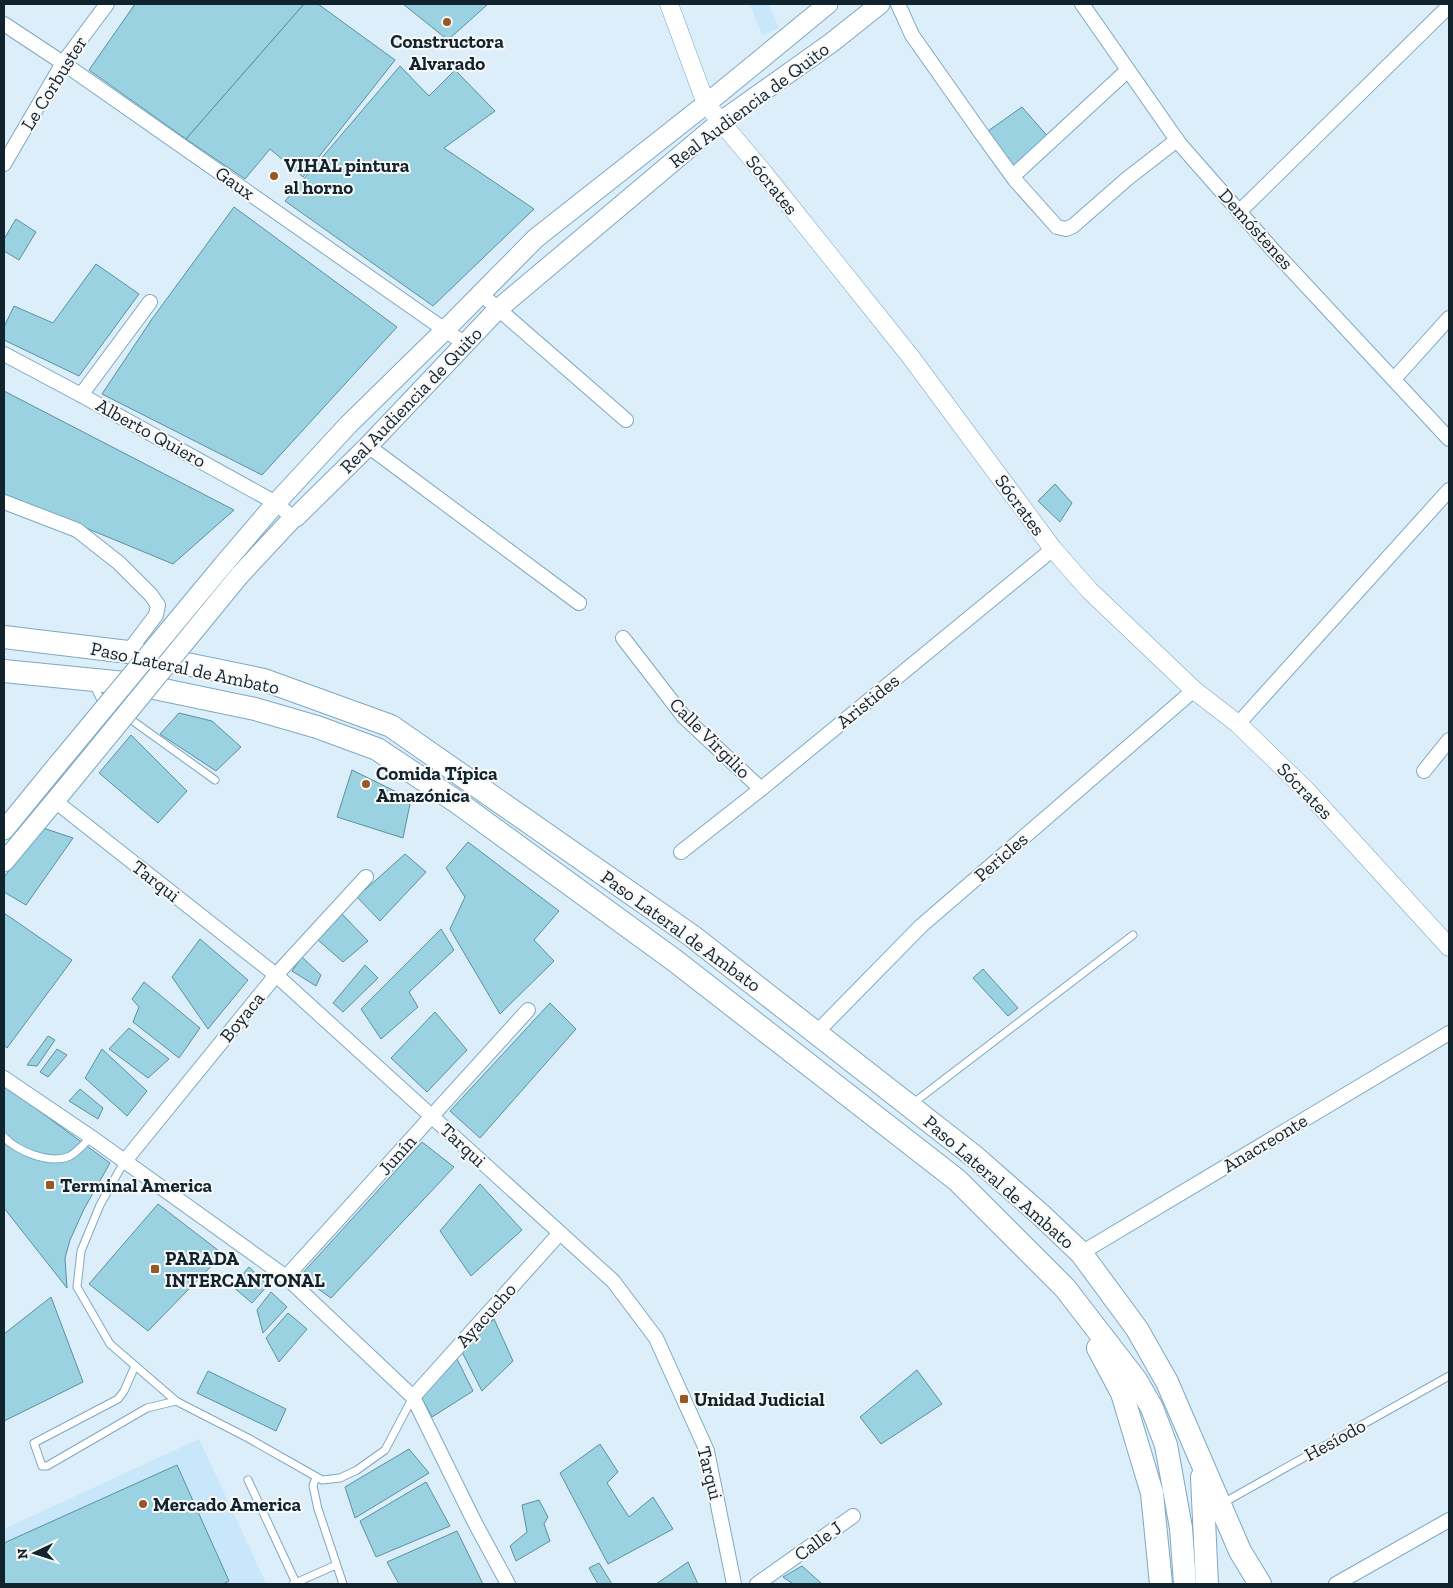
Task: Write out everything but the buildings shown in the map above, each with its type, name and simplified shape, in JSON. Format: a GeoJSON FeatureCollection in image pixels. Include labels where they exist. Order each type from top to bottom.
{"type":"FeatureCollection","features":[{"type":"Feature","properties":{"kind":"highway","name":"Paso Lateral de Ambato"},"geometry":{"type":"LineString","coordinates":[[4,637],[128,652],[264,680],[391,726],[692,936],[975,1157],[1042,1215],[1081,1253],[1137,1329],[1167,1382],[1240,1551],[1260,1584]]}},
{"type":"Feature","properties":{"kind":"highway","name":"Paso Lateral de Ambato"},"geometry":{"type":"LineString","coordinates":[[4,671],[135,684],[255,709],[317,727],[377,749],[457,802],[643,936],[957,1180],[1066,1288]]}},
{"type":"Feature","properties":{"kind":"highway"},"geometry":{"type":"LineString","coordinates":[[1066,1288],[1122,1393],[1152,1493],[1161,1584]]}},
{"type":"Feature","properties":{"kind":"highway"},"geometry":{"type":"LineString","coordinates":[[1066,1288],[1136,1380],[1152,1408],[1166,1445],[1181,1528],[1185,1584]]}},
{"type":"Feature","properties":{"kind":"highway"},"geometry":{"type":"LineString","coordinates":[[1201,1461],[1207,1584]]}},
{"type":"Feature","properties":{"kind":"main road","name":"Real Audiencia de Quito"},"geometry":{"type":"LineString","coordinates":[[4,830],[223,565],[276,503],[348,425],[446,330],[536,238],[706,104],[828,4]]}},
{"type":"Feature","properties":{"kind":"main road","name":"Real Audiencia de Quito"},"geometry":{"type":"LineString","coordinates":[[4,862],[239,576],[293,518],[296,518],[368,446],[497,310],[720,122],[831,43],[880,4]]}},
{"type":"Feature","properties":{"kind":"street","name":"Le Corbuster"},"geometry":{"type":"LineString","coordinates":[[4,164],[63,63],[107,4]]}},
{"type":"Feature","properties":{"kind":"street","name":"Sócrates"},"geometry":{"type":"LineString","coordinates":[[669,4],[706,104],[763,172],[910,356],[1053,549],[1089,590],[1194,690],[1238,724],[1306,790],[1449,947]]}},
{"type":"Feature","properties":{"kind":"street"},"geometry":{"type":"LineString","coordinates":[[898,4],[912,34],[1012,176],[1057,227],[1066,229],[1072,226],[1128,178],[1177,140]]}},
{"type":"Feature","properties":{"kind":"street","name":"Demóstenes"},"geometry":{"type":"LineString","coordinates":[[1082,4],[1177,140],[1239,212],[1449,439]]}},
{"type":"Feature","properties":{"kind":"street"},"geometry":{"type":"LineString","coordinates":[[1239,212],[1449,6]]}},
{"type":"Feature","properties":{"kind":"street","name":"Gaux"},"geometry":{"type":"LineString","coordinates":[[4,24],[63,63],[465,344]]}},
{"type":"Feature","properties":{"kind":"street"},"geometry":{"type":"LineString","coordinates":[[1012,176],[1128,70]]}},
{"type":"Feature","properties":{"kind":"street"},"geometry":{"type":"LineString","coordinates":[[480,294],[626,420]]}},
{"type":"Feature","properties":{"kind":"street"},"geometry":{"type":"LineString","coordinates":[[81,395],[150,302]]}},
{"type":"Feature","properties":{"kind":"street"},"geometry":{"type":"LineString","coordinates":[[1394,380],[1449,318]]}},
{"type":"Feature","properties":{"kind":"street","name":"Alberto Quiero"},"geometry":{"type":"LineString","coordinates":[[4,354],[276,503],[293,518]]}},
{"type":"Feature","properties":{"kind":"street"},"geometry":{"type":"LineString","coordinates":[[368,446],[579,603]]}},
{"type":"Feature","properties":{"kind":"street"},"geometry":{"type":"LineString","coordinates":[[1238,724],[1449,490]]}},
{"type":"Feature","properties":{"kind":"street"},"geometry":{"type":"LineString","coordinates":[[4,502],[77,530],[119,563],[151,595],[158,605],[156,615],[128,652]]}},
{"type":"Feature","properties":{"kind":"street","name":"Aristides"},"geometry":{"type":"LineString","coordinates":[[681,852],[761,789],[1053,549]]}},
{"type":"Feature","properties":{"kind":"street","name":"Calle Virgilio"},"geometry":{"type":"LineString","coordinates":[[623,638],[684,718],[761,789]]}},
{"type":"Feature","properties":{"kind":"street","name":"Pericles"},"geometry":{"type":"LineString","coordinates":[[816,1033],[921,926],[1194,690]]}},
{"type":"Feature","properties":{"kind":"street"},"geometry":{"type":"LineString","coordinates":[[1424,771],[1449,740]]}},
{"type":"Feature","properties":{"kind":"street","name":"Tarqui"},"geometry":{"type":"LineString","coordinates":[[55,801],[276,975],[613,1281],[656,1338],[707,1451],[734,1584]]}},
{"type":"Feature","properties":{"kind":"street","name":"Boyaca"},"geometry":{"type":"LineString","coordinates":[[124,1162],[276,975],[366,877]]}},
{"type":"Feature","properties":{"kind":"street","name":"Junín"},"geometry":{"type":"LineString","coordinates":[[286,1277],[528,1010]]}},
{"type":"Feature","properties":{"kind":"street","name":"Anacreonte"},"geometry":{"type":"LineString","coordinates":[[1081,1253],[1449,1033]]}},
{"type":"Feature","properties":{"kind":"street"},"geometry":{"type":"LineString","coordinates":[[4,1078],[286,1277],[413,1396],[508,1584]]}},
{"type":"Feature","properties":{"kind":"street","name":"Ayacucho"},"geometry":{"type":"LineString","coordinates":[[413,1396],[560,1234]]}},
{"type":"Feature","properties":{"kind":"street","name":"Calle J"},"geometry":{"type":"LineString","coordinates":[[758,1584],[853,1516]]}},
{"type":"Feature","properties":{"kind":"street"},"geometry":{"type":"LineString","coordinates":[[1336,1584],[1449,1520]]}},
{"type":"Feature","properties":{"kind":"lane"},"geometry":{"type":"LineString","coordinates":[[90,680],[100,698],[114,708]]}},
{"type":"Feature","properties":{"kind":"lane"},"geometry":{"type":"LineString","coordinates":[[121,713],[214,780]]}},
{"type":"Feature","properties":{"kind":"lane"},"geometry":{"type":"LineString","coordinates":[[910,1105],[1133,935]]}},
{"type":"Feature","properties":{"kind":"lane"},"geometry":{"type":"LineString","coordinates":[[4,1137],[28,1153],[46,1159],[70,1156],[90,1137]]}},
{"type":"Feature","properties":{"kind":"lane"},"geometry":{"type":"LineString","coordinates":[[124,1162],[100,1205],[81,1251],[77,1287],[110,1344],[176,1401],[248,1438],[322,1480],[340,1478],[357,1470],[385,1450],[413,1396]]}},
{"type":"Feature","properties":{"kind":"lane"},"geometry":{"type":"LineString","coordinates":[[135,1366],[124,1391],[118,1399],[34,1442],[42,1466],[47,1466],[147,1408],[176,1401]]}},
{"type":"Feature","properties":{"kind":"lane","name":"Hesíodo"},"geometry":{"type":"LineString","coordinates":[[1220,1505],[1449,1376]]}},
{"type":"Feature","properties":{"kind":"lane"},"geometry":{"type":"LineString","coordinates":[[316,1477],[313,1486],[318,1509],[343,1584]]}},
{"type":"Feature","properties":{"kind":"lane"},"geometry":{"type":"LineString","coordinates":[[248,1480],[295,1584],[336,1565]]}},
{"type":"Feature","properties":{"kind":"shaded area"},"geometry":{"type":"Polygon","coordinates":[[[750,4],[768,4],[779,28],[762,35],[750,4]]]}},
{"type":"Feature","properties":{"kind":"shaded area","name":"Mercado America"},"geometry":{"type":"Polygon","coordinates":[[[199,1439],[266,1583],[4,1584],[4,1529],[199,1439]]]}},
{"type":"Feature","properties":{"kind":"place","name":"Constructora Alvarado"},"geometry":{"type":"Point","coordinates":[447,22]}},
{"type":"Feature","properties":{"kind":"place","name":"VIHAL pintura al horno"},"geometry":{"type":"Point","coordinates":[274,176]}},
{"type":"Feature","properties":{"kind":"place","name":"Comida Típica Amazónica"},"geometry":{"type":"Point","coordinates":[366,784]}},
{"type":"Feature","properties":{"kind":"place","name":"Terminal America"},"geometry":{"type":"Point","coordinates":[50,1185]}},
{"type":"Feature","properties":{"kind":"place","name":"PARADA INTERCANTONAL"},"geometry":{"type":"Point","coordinates":[155,1269]}},
{"type":"Feature","properties":{"kind":"place","name":"Unidad Judicial"},"geometry":{"type":"Point","coordinates":[684,1399]}},
{"type":"Feature","properties":{"kind":"place","name":"Mercado America"},"geometry":{"type":"Point","coordinates":[143,1504]}}]}
